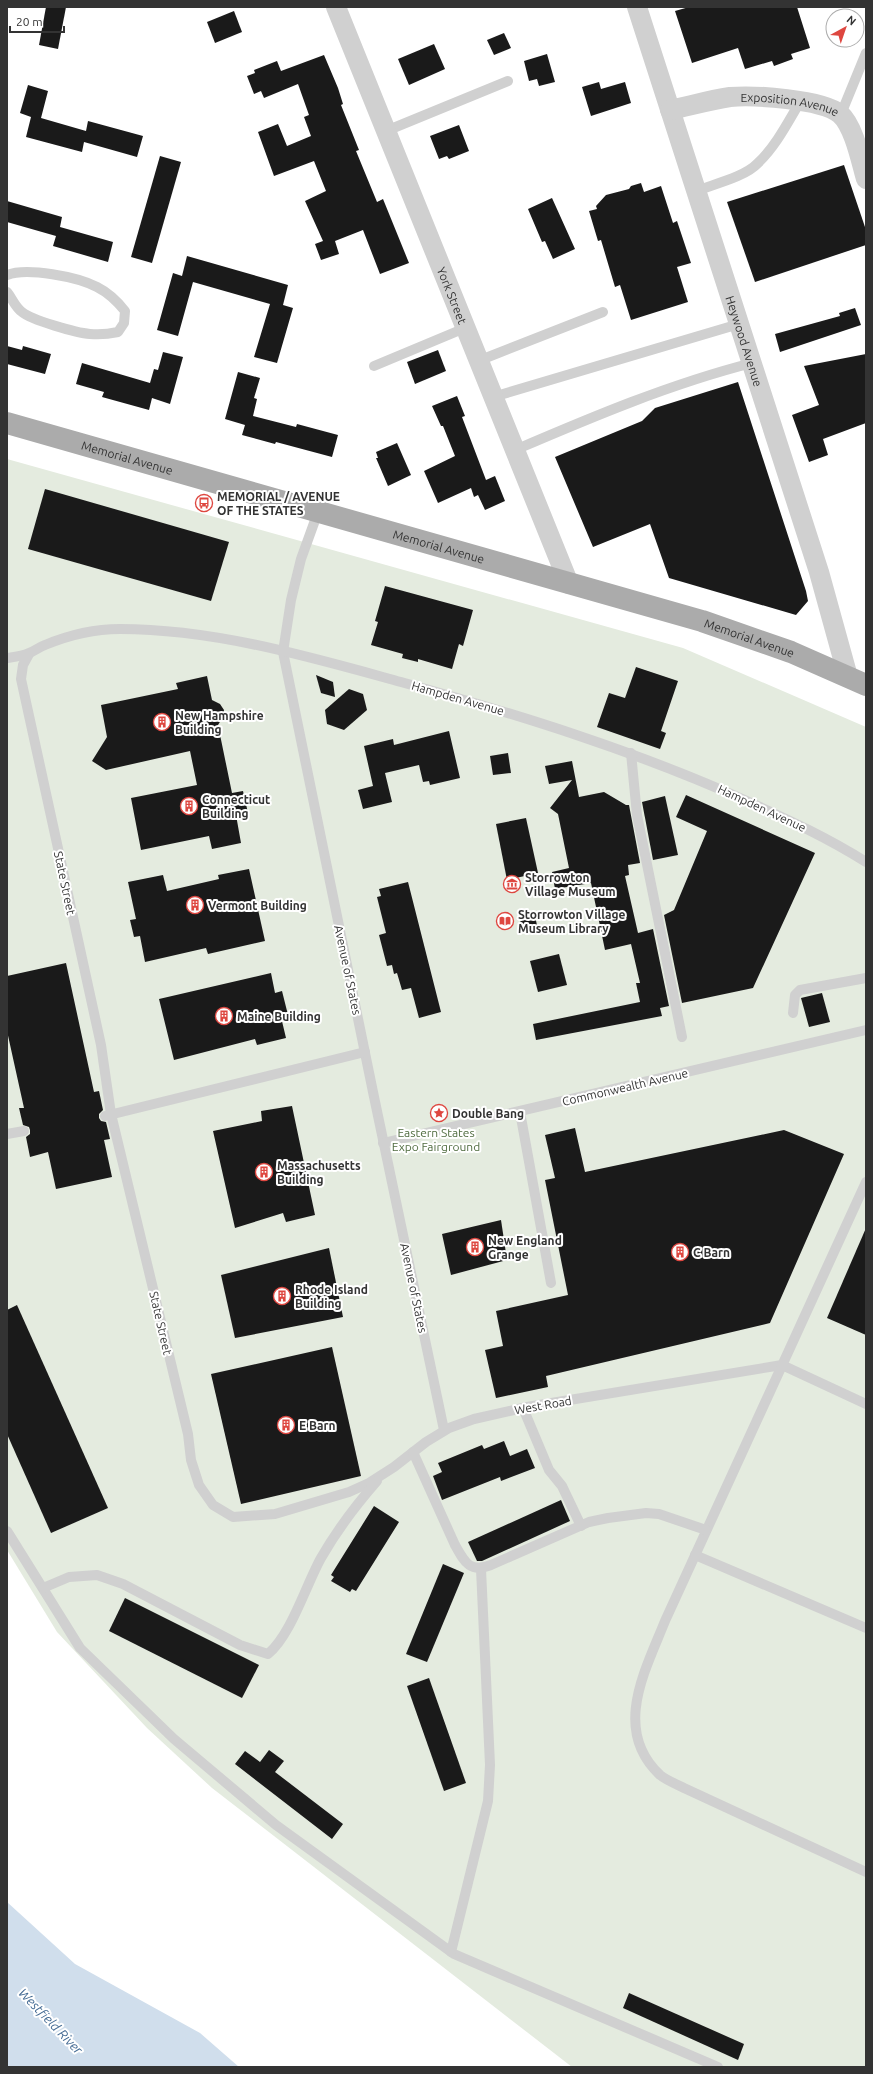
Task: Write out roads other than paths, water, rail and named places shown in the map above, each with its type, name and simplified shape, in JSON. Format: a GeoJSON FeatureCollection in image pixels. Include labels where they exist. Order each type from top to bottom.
{"type":"FeatureCollection","features":[{"type":"Feature","properties":{"kind":"main road","name":"Memorial Avenue"},"geometry":{"type":"LineString","coordinates":[[7,423],[728,629],[791,652],[857,681]]}},
{"type":"Feature","properties":{"kind":"street","name":"York Street"},"geometry":{"type":"LineString","coordinates":[[336,7],[569,584]]}},
{"type":"Feature","properties":{"kind":"street","name":"Heywood Avenue"},"geometry":{"type":"LineString","coordinates":[[637,7],[819,572],[857,681]]}},
{"type":"Feature","properties":{"kind":"street","name":"Exposition Avenue"},"geometry":{"type":"LineString","coordinates":[[670,110],[730,97],[776,98],[824,107],[841,114],[853,135],[866,179]]}},
{"type":"Feature","properties":{"kind":"lane"},"geometry":{"type":"LineString","coordinates":[[841,114],[866,53]]}},
{"type":"Feature","properties":{"kind":"lane"},"geometry":{"type":"LineString","coordinates":[[386,132],[508,81]]}},
{"type":"Feature","properties":{"kind":"lane"},"geometry":{"type":"LineString","coordinates":[[696,190],[739,175],[758,164],[780,135],[800,102]]}},
{"type":"Feature","properties":{"kind":"lane"},"geometry":{"type":"LineString","coordinates":[[7,275],[13,273],[30,272],[64,277],[96,287],[116,299],[125,311],[124,323],[118,332],[109,334],[89,334],[23,314],[17,308],[7,292]]}},
{"type":"Feature","properties":{"kind":"lane"},"geometry":{"type":"LineString","coordinates":[[478,361],[603,312]]}},
{"type":"Feature","properties":{"kind":"lane"},"geometry":{"type":"LineString","coordinates":[[493,397],[739,324]]}},
{"type":"Feature","properties":{"kind":"lane"},"geometry":{"type":"LineString","coordinates":[[374,366],[465,328]]}},
{"type":"Feature","properties":{"kind":"lane"},"geometry":{"type":"LineString","coordinates":[[515,450],[677,384],[752,363]]}},
{"type":"Feature","properties":{"kind":"lane","name":"Avenue of States"},"geometry":{"type":"LineString","coordinates":[[318,512],[301,559],[290,600],[283,652],[364,1052],[444,1430]]}},
{"type":"Feature","properties":{"kind":"lane","name":"Hampden Avenue"},"geometry":{"type":"LineString","coordinates":[[7,658],[29,654],[42,646],[66,637],[119,629],[183,634],[283,652],[382,677],[526,718],[631,753],[700,780],[788,820],[827,839],[866,862]]}},
{"type":"Feature","properties":{"kind":"lane","name":"State Street"},"geometry":{"type":"LineString","coordinates":[[29,654],[23,665],[21,679],[101,1045],[108,1115],[188,1434],[192,1460],[199,1485],[213,1505],[233,1516]]}},
{"type":"Feature","properties":{"kind":"lane"},"geometry":{"type":"LineString","coordinates":[[631,753],[637,815],[682,1037]]}},
{"type":"Feature","properties":{"kind":"lane"},"geometry":{"type":"LineString","coordinates":[[793,1013],[795,995],[800,990],[866,978]]}},
{"type":"Feature","properties":{"kind":"lane","name":"Commonwealth Avenue"},"geometry":{"type":"LineString","coordinates":[[384,1144],[866,1030]]}},
{"type":"Feature","properties":{"kind":"lane"},"geometry":{"type":"LineString","coordinates":[[108,1115],[364,1052]]}},
{"type":"Feature","properties":{"kind":"lane"},"geometry":{"type":"LineString","coordinates":[[520,1112],[551,1283]]}},
{"type":"Feature","properties":{"kind":"lane"},"geometry":{"type":"LineString","coordinates":[[7,1134],[24,1131]]}},
{"type":"Feature","properties":{"kind":"lane"},"geometry":{"type":"LineString","coordinates":[[866,1182],[665,1621],[643,1678],[634,1716],[639,1747],[660,1775],[684,1788],[866,1872]]}},
{"type":"Feature","properties":{"kind":"lane"},"geometry":{"type":"LineString","coordinates":[[782,1365],[866,1404]]}},
{"type":"Feature","properties":{"kind":"lane","name":"West Road"},"geometry":{"type":"LineString","coordinates":[[233,1516],[275,1514],[348,1492],[382,1475],[444,1430],[474,1419],[523,1408],[782,1365]]}},
{"type":"Feature","properties":{"kind":"lane"},"geometry":{"type":"LineString","coordinates":[[523,1408],[549,1470],[562,1486],[581,1526]]}},
{"type":"Feature","properties":{"kind":"lane"},"geometry":{"type":"LineString","coordinates":[[413,1452],[463,1560],[473,1568],[482,1569],[581,1526],[608,1518],[646,1513],[659,1514],[706,1530]]}},
{"type":"Feature","properties":{"kind":"lane"},"geometry":{"type":"LineString","coordinates":[[43,1588],[69,1576],[97,1575],[123,1584],[240,1645],[268,1654],[275,1648],[283,1636],[325,1551],[351,1511],[382,1475]]}},
{"type":"Feature","properties":{"kind":"lane"},"geometry":{"type":"LineString","coordinates":[[7,1531],[80,1648],[174,1739],[276,1825],[451,1952],[718,2067]]}},
{"type":"Feature","properties":{"kind":"lane"},"geometry":{"type":"LineString","coordinates":[[695,1555],[866,1628]]}},
{"type":"Feature","properties":{"kind":"lane"},"geometry":{"type":"LineString","coordinates":[[451,1952],[488,1801],[490,1766],[482,1569]]}},
{"type":"Feature","properties":{"kind":"water","name":"Westfield River"},"geometry":{"type":"Polygon","coordinates":[[[7,1902],[75,1964],[200,2033],[239,2067],[7,2067],[7,1902]]]}},
{"type":"Feature","properties":{"kind":"place","name":"MEMORIAL / AVENUE OF THE STATES"},"geometry":{"type":"Point","coordinates":[204,503]}},
{"type":"Feature","properties":{"kind":"place","name":"New Hampshire Building"},"geometry":{"type":"Point","coordinates":[162,722]}},
{"type":"Feature","properties":{"kind":"place","name":"Connecticut Building"},"geometry":{"type":"Point","coordinates":[189,806]}},
{"type":"Feature","properties":{"kind":"place","name":"Storrowton Village Museum"},"geometry":{"type":"Point","coordinates":[512,884]}},
{"type":"Feature","properties":{"kind":"place","name":"Vermont Building"},"geometry":{"type":"Point","coordinates":[195,905]}},
{"type":"Feature","properties":{"kind":"place","name":"Storrowton Village Museum Library"},"geometry":{"type":"Point","coordinates":[505,921]}},
{"type":"Feature","properties":{"kind":"place","name":"Maine Building"},"geometry":{"type":"Point","coordinates":[224,1016]}},
{"type":"Feature","properties":{"kind":"place","name":"Double Bang"},"geometry":{"type":"Point","coordinates":[439,1113]}},
{"type":"Feature","properties":{"kind":"place","name":"Massachusetts Building"},"geometry":{"type":"Point","coordinates":[264,1172]}},
{"type":"Feature","properties":{"kind":"place","name":"New England Grange"},"geometry":{"type":"Point","coordinates":[475,1247]}},
{"type":"Feature","properties":{"kind":"place","name":"C Barn"},"geometry":{"type":"Point","coordinates":[680,1252]}},
{"type":"Feature","properties":{"kind":"place","name":"Rhode Island Building"},"geometry":{"type":"Point","coordinates":[282,1296]}},
{"type":"Feature","properties":{"kind":"place","name":"E Barn"},"geometry":{"type":"Point","coordinates":[286,1425]}},
{"type":"Feature","properties":{"kind":"park label","name":"Eastern States Expo Fairground"},"geometry":{"type":"Point","coordinates":[436,1139]}}]}
